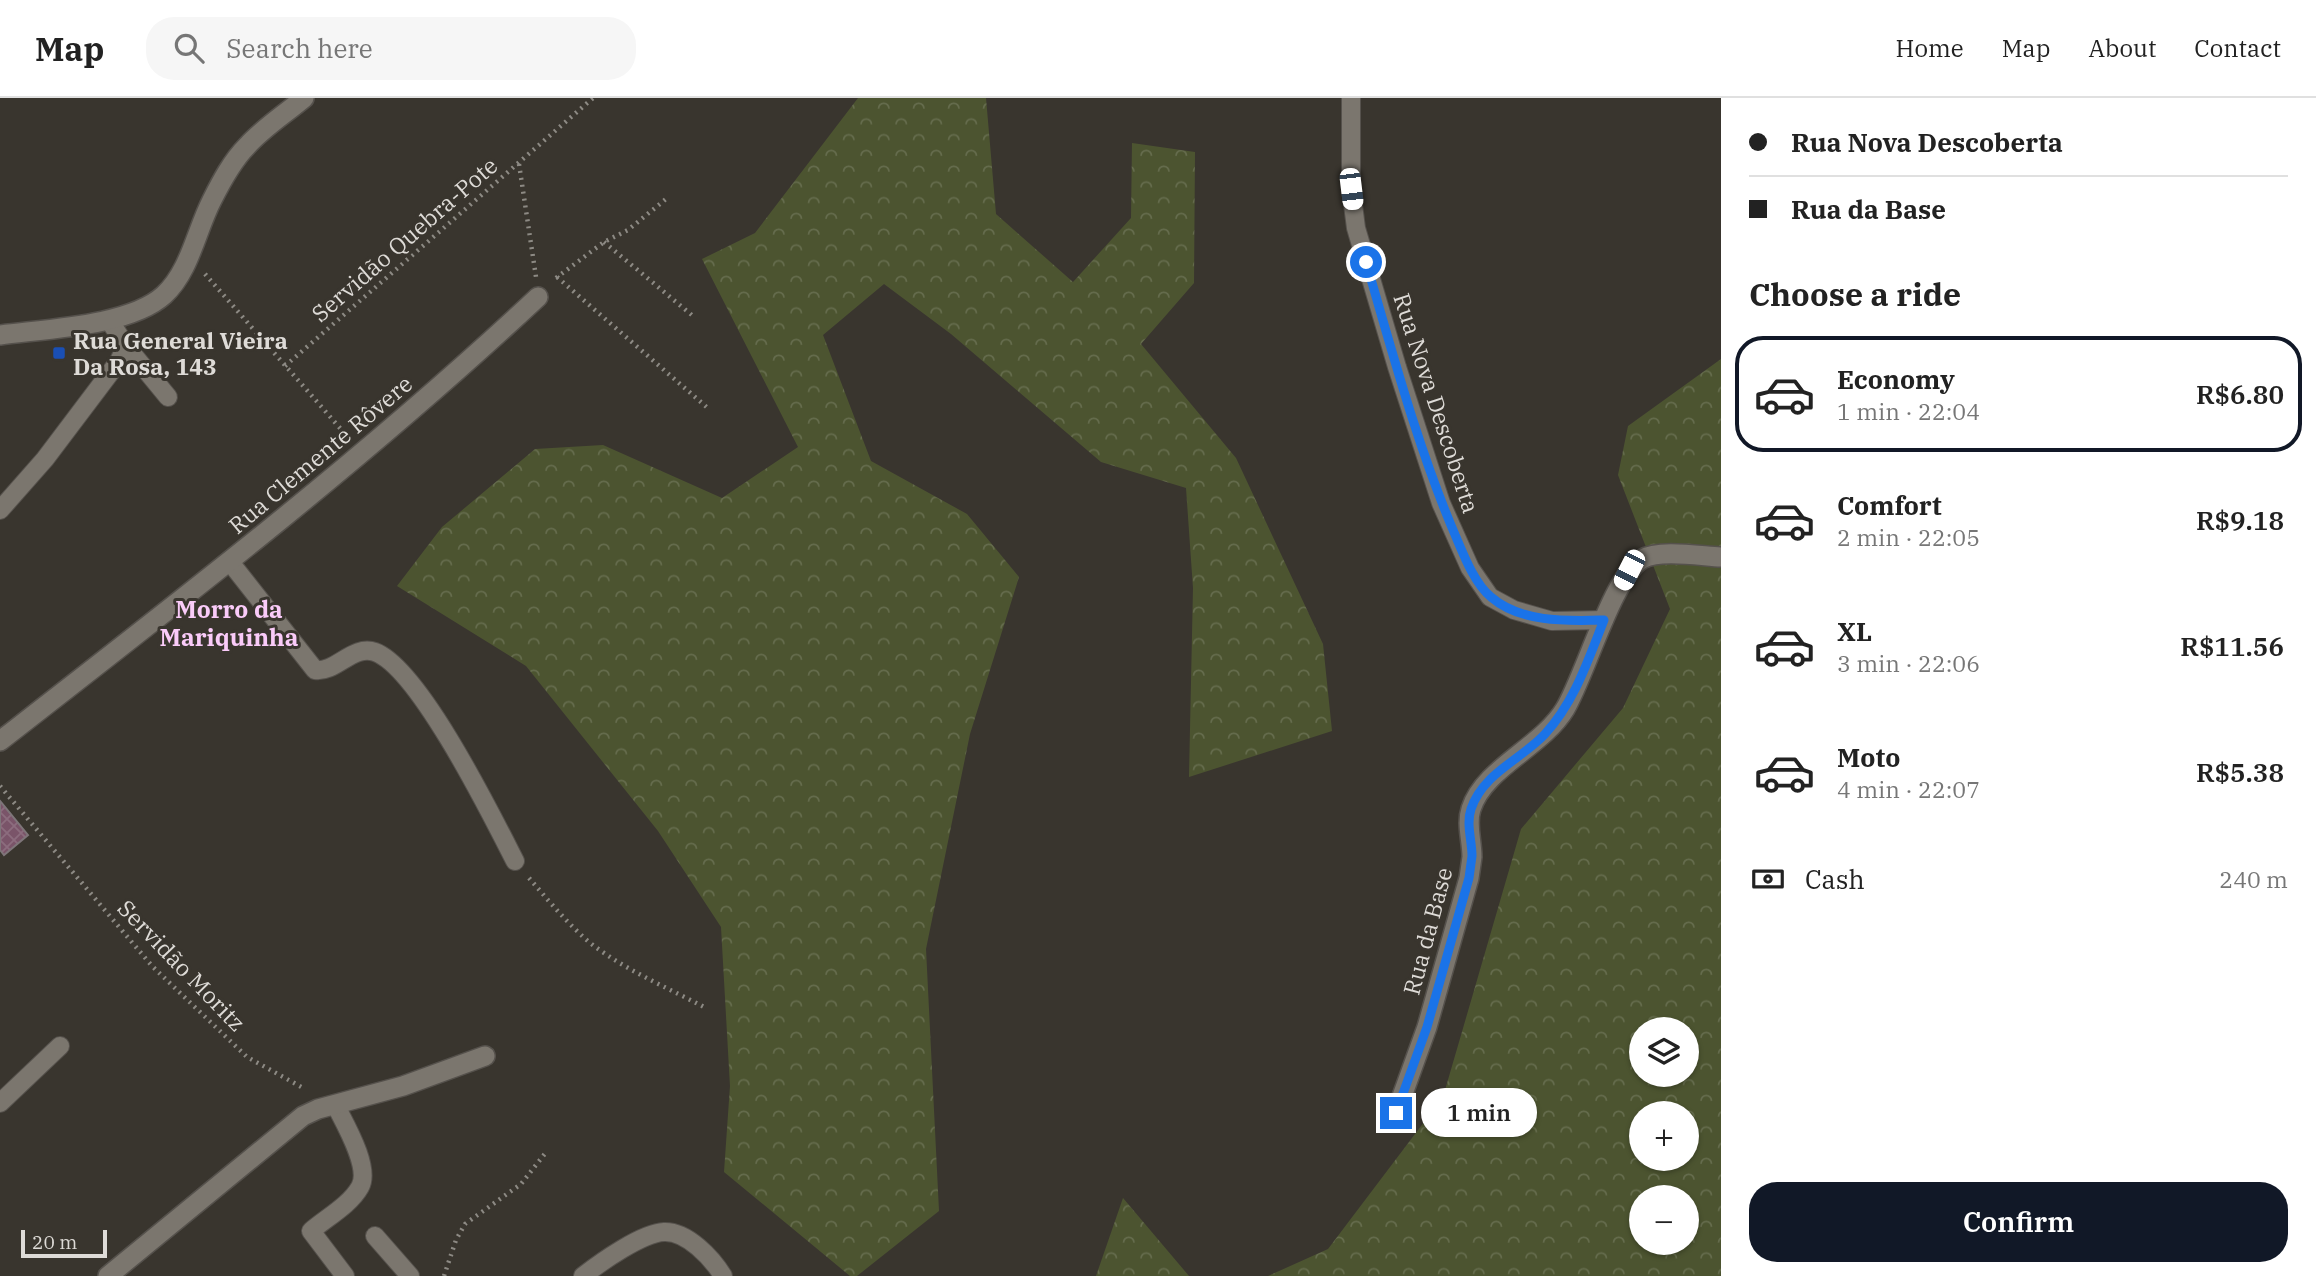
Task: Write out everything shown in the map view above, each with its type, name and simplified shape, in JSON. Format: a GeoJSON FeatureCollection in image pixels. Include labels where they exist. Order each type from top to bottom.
{"type":"FeatureCollection","features":[{"type":"Feature","properties":{"kind":"street"},"geometry":{"type":"LineString","coordinates":[[0,335],[109,320],[146,306],[164,295],[181,274],[211,201],[229,170],[247,146],[304,98]]}},
{"type":"Feature","properties":{"kind":"street","name":"Rua Clemente Rôvere"},"geometry":{"type":"LineString","coordinates":[[0,741],[230,562],[362,452],[538,296]]}},
{"type":"Feature","properties":{"kind":"street","name":"Rua da Base"},"geometry":{"type":"LineString","coordinates":[[1396,1113],[1427,1027],[1469,878],[1472,856],[1470,810],[1480,790],[1543,736],[1564,712],[1629,570],[1643,558],[1660,554],[1721,557]]}},
{"type":"Feature","properties":{"kind":"street"},"geometry":{"type":"LineString","coordinates":[[108,1276],[303,1116],[318,1109],[403,1086],[485,1056]]}},
{"type":"Feature","properties":{"kind":"lane","name":"Rua Nova Descoberta"},"geometry":{"type":"LineString","coordinates":[[1351,98],[1351,189],[1356,228],[1441,503],[1470,568],[1490,597],[1514,610],[1552,621],[1604,620]]}},
{"type":"Feature","properties":{"kind":"lane"},"geometry":{"type":"LineString","coordinates":[[109,320],[126,346],[168,397]]}},
{"type":"Feature","properties":{"kind":"lane"},"geometry":{"type":"LineString","coordinates":[[0,510],[45,459],[108,377],[126,346]]}},
{"type":"Feature","properties":{"kind":"lane"},"geometry":{"type":"LineString","coordinates":[[230,562],[315,670],[325,670],[348,656],[367,651],[375,652],[404,674],[464,763],[515,861]]}},
{"type":"Feature","properties":{"kind":"lane"},"geometry":{"type":"LineString","coordinates":[[0,1103],[60,1046]]}},
{"type":"Feature","properties":{"kind":"lane"},"geometry":{"type":"LineString","coordinates":[[336,1106],[363,1167],[363,1179],[359,1189],[348,1200],[311,1231],[345,1276]]}},
{"type":"Feature","properties":{"kind":"lane"},"geometry":{"type":"LineString","coordinates":[[583,1276],[605,1259],[652,1235],[665,1232],[683,1236],[716,1264],[723,1276]]}},
{"type":"Feature","properties":{"kind":"lane"},"geometry":{"type":"LineString","coordinates":[[375,1236],[410,1276]]}},
{"type":"Feature","properties":{"kind":"path","name":"Servidão Quebra-Pote"},"geometry":{"type":"LineString","coordinates":[[285,366],[593,98]]}},
{"type":"Feature","properties":{"kind":"path"},"geometry":{"type":"LineString","coordinates":[[519,163],[538,296]]}},
{"type":"Feature","properties":{"kind":"path"},"geometry":{"type":"LineString","coordinates":[[538,296],[557,277],[604,242],[628,230],[666,199]]}},
{"type":"Feature","properties":{"kind":"path"},"geometry":{"type":"LineString","coordinates":[[604,242],[692,316]]}},
{"type":"Feature","properties":{"kind":"path"},"geometry":{"type":"LineString","coordinates":[[189,256],[362,452]]}},
{"type":"Feature","properties":{"kind":"path"},"geometry":{"type":"LineString","coordinates":[[557,277],[710,410]]}},
{"type":"Feature","properties":{"kind":"path","name":"Servidão Moritz"},"geometry":{"type":"LineString","coordinates":[[0,786],[152,966],[247,1057],[336,1106]]}},
{"type":"Feature","properties":{"kind":"path"},"geometry":{"type":"LineString","coordinates":[[515,861],[554,907],[590,942],[628,967],[704,1007]]}},
{"type":"Feature","properties":{"kind":"path"},"geometry":{"type":"LineString","coordinates":[[444,1276],[456,1240],[465,1224],[521,1184],[547,1151]]}},
{"type":"Feature","properties":{"kind":"green space"},"geometry":{"type":"Polygon","coordinates":[[[858,98],[986,98],[996,214],[1073,282],[1131,218],[1132,143],[1195,152],[1194,283],[1141,344],[1236,458],[1323,644],[1332,731],[1189,777],[1193,588],[1186,488],[1101,462],[951,334],[884,284],[823,335],[871,461],[967,514],[1019,577],[970,734],[926,949],[939,1211],[857,1276],[850,1276],[724,1172],[730,1086],[721,927],[658,831],[526,666],[397,586],[442,527],[535,449],[603,445],[722,498],[798,447],[702,259],[755,233],[858,98]]]}},
{"type":"Feature","properties":{"kind":"green space"},"geometry":{"type":"Polygon","coordinates":[[[1721,359],[1721,1276],[1268,1276],[1328,1249],[1443,1097],[1521,829],[1623,708],[1670,609],[1618,475],[1628,426],[1721,359]]]}},
{"type":"Feature","properties":{"kind":"green space"},"geometry":{"type":"Polygon","coordinates":[[[1123,1198],[1189,1276],[1096,1276],[1123,1198]]]}},
{"type":"Feature","properties":{"kind":"building"},"geometry":{"type":"Polygon","coordinates":[[[0,801],[28,835],[4,855],[0,850],[0,801]]]}},
{"type":"Feature","properties":{"kind":"place","name":"Rua General Vieira Da Rosa, 143"},"geometry":{"type":"Point","coordinates":[59,353]}},
{"type":"Feature","properties":{"kind":"district","name":"Morro da Mariquinha"},"geometry":{"type":"Point","coordinates":[229,623]}},
{"type":"Feature","properties":{"kind":"route"},"geometry":{"type":"LineString","coordinates":[[1366,262],[1441,503],[1470,568],[1490,597],[1514,610],[1552,621],[1604,620],[1564,712],[1543,736],[1480,790],[1470,810],[1472,856],[1469,878],[1427,1027],[1396,1113]]}}]}
